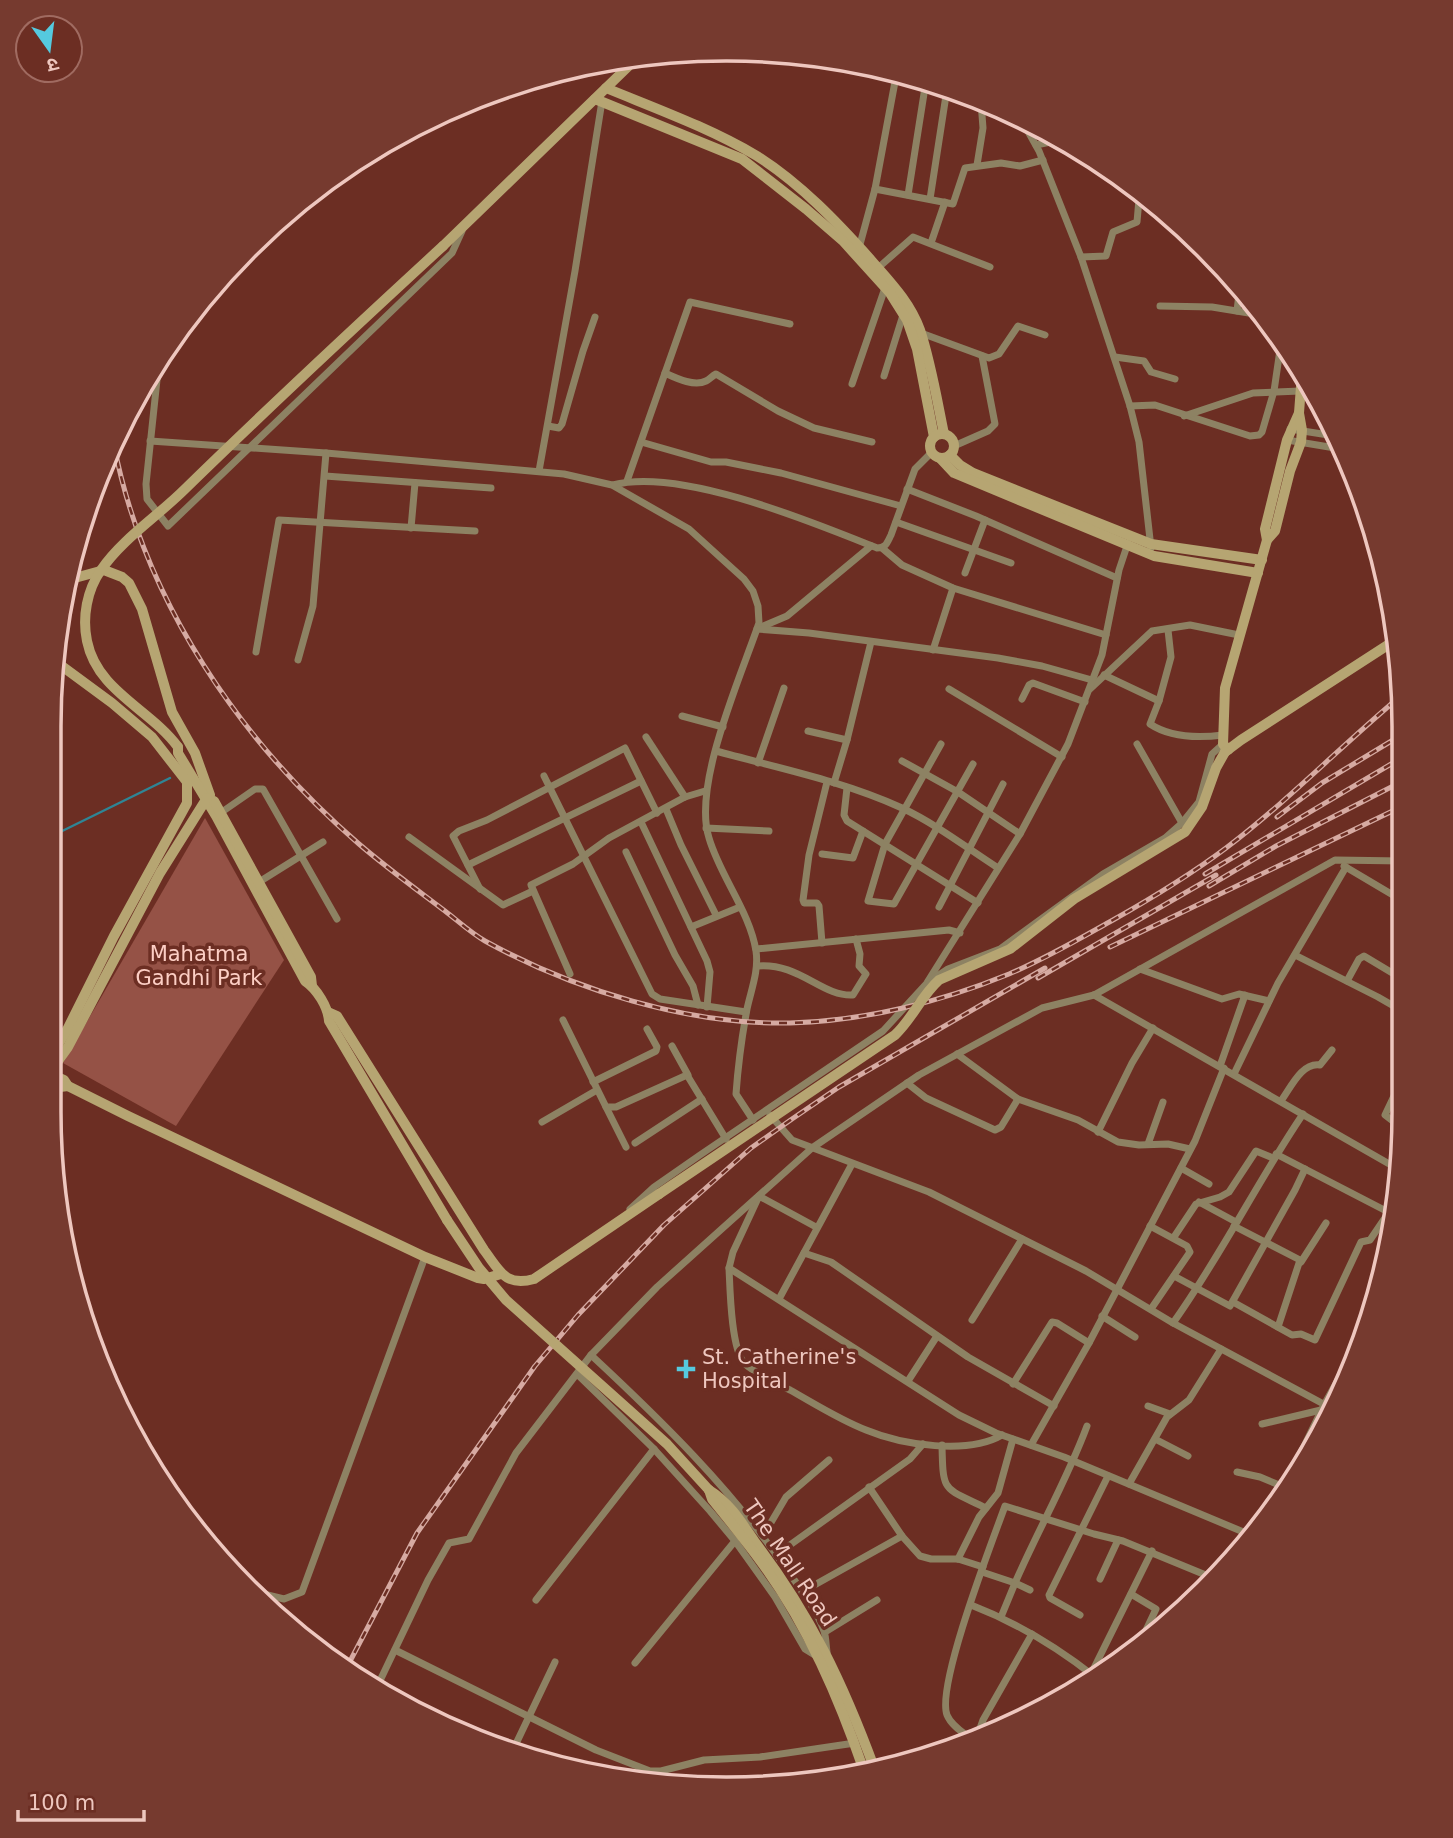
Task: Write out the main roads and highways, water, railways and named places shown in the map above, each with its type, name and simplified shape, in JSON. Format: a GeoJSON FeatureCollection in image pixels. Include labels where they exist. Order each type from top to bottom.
{"type":"FeatureCollection","features":[{"type":"Feature","properties":{"kind":"waterway"},"geometry":{"type":"LineString","coordinates":[[61,832],[170,778]]}},
{"type":"Feature","properties":{"kind":"railway"},"geometry":{"type":"LineString","coordinates":[[118,460],[128,503],[148,559],[174,613],[204,665],[238,714],[275,761],[316,804],[380,862],[485,941],[556,975],[594,989],[672,1011],[751,1022],[790,1023],[846,1018],[929,1001],[1009,974],[1128,912],[1212,858],[1249,830],[1391,705]]}},
{"type":"Feature","properties":{"kind":"railway"},"geometry":{"type":"LineString","coordinates":[[1277,817],[1322,783],[1392,741]]}},
{"type":"Feature","properties":{"kind":"railway"},"geometry":{"type":"LineString","coordinates":[[1205,874],[1392,764]]}},
{"type":"Feature","properties":{"kind":"railway"},"geometry":{"type":"LineString","coordinates":[[1209,886],[1276,846],[1392,787]]}},
{"type":"Feature","properties":{"kind":"railway"},"geometry":{"type":"LineString","coordinates":[[1110,947],[1392,811]]}},
{"type":"Feature","properties":{"kind":"railway"},"geometry":{"type":"LineString","coordinates":[[1038,978],[1216,875]]}},
{"type":"Feature","properties":{"kind":"railway"},"geometry":{"type":"LineString","coordinates":[[351,1660],[417,1533],[535,1366],[578,1315],[664,1225],[751,1148],[839,1087],[1045,968]]}},
{"type":"Feature","properties":{"kind":"place","name":"St. Catherine's Hospital"},"geometry":{"type":"Point","coordinates":[686,1369]}},
{"type":"Feature","properties":{"kind":"park label","name":"Mahatma Gandhi Park"},"geometry":{"type":"Point","coordinates":[199,966]}}]}
